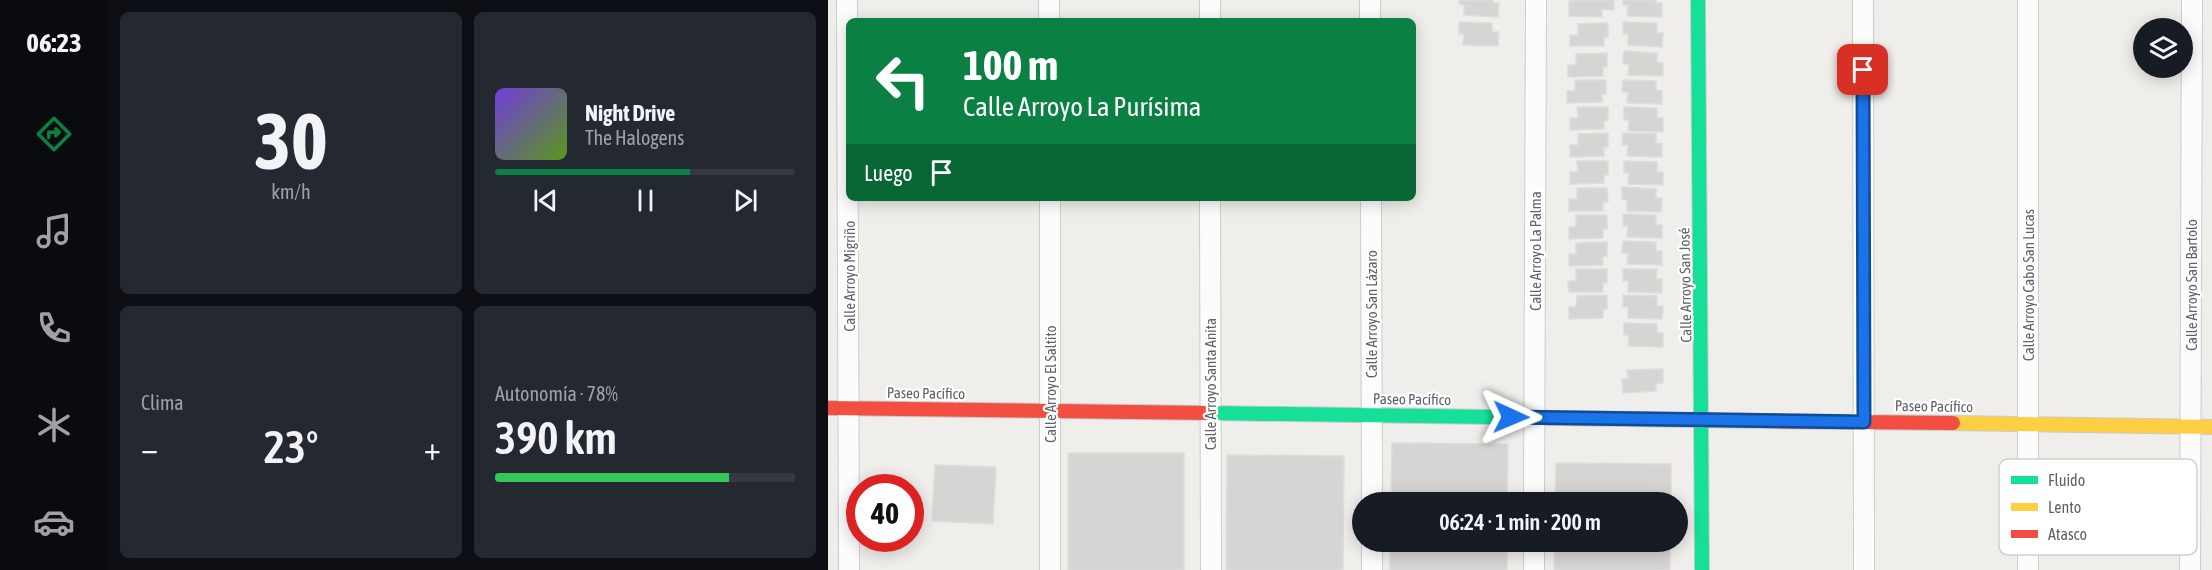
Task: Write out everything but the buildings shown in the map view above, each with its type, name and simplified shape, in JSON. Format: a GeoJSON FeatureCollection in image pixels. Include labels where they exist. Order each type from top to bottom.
{"type":"FeatureCollection","features":[{"type":"Feature","properties":{"kind":"street","name":"Calle Arroyo Migriño"},"geometry":{"type":"LineString","coordinates":[[847,0],[847,18]]}},
{"type":"Feature","properties":{"kind":"street"},"geometry":{"type":"LineString","coordinates":[[1049,0],[1049,18]]}},
{"type":"Feature","properties":{"kind":"street"},"geometry":{"type":"LineString","coordinates":[[1210,0],[1210,18]]}},
{"type":"Feature","properties":{"kind":"street"},"geometry":{"type":"LineString","coordinates":[[1370,0],[1370,18]]}},
{"type":"Feature","properties":{"kind":"street","name":"Calle Arroyo La Palma"},"geometry":{"type":"LineString","coordinates":[[1534,492],[1536,0]]}},
{"type":"Feature","properties":{"kind":"street","name":"Calle Arroyo San José"},"geometry":{"type":"LineString","coordinates":[[1698,0],[1702,570]]}},
{"type":"Feature","properties":{"kind":"street"},"geometry":{"type":"LineString","coordinates":[[1863,0],[1864,570]]}},
{"type":"Feature","properties":{"kind":"street","name":"Calle Arroyo Cabo San Lucas"},"geometry":{"type":"LineString","coordinates":[[2028,0],[2028,459]]}},
{"type":"Feature","properties":{"kind":"street","name":"Calle Arroyo San Bartolo"},"geometry":{"type":"LineString","coordinates":[[2191,459],[2192,0]]}},
{"type":"Feature","properties":{"kind":"street","name":"Calle Arroyo Migriño"},"geometry":{"type":"LineString","coordinates":[[848,201],[849,570]]}},
{"type":"Feature","properties":{"kind":"street","name":"Calle Arroyo El Saltito"},"geometry":{"type":"LineString","coordinates":[[1050,201],[1050,570]]}},
{"type":"Feature","properties":{"kind":"street","name":"Calle Arroyo Santa Anita"},"geometry":{"type":"LineString","coordinates":[[1210,201],[1211,570]]}},
{"type":"Feature","properties":{"kind":"street","name":"Calle Arroyo San Lázaro"},"geometry":{"type":"LineString","coordinates":[[1371,201],[1372,492]]}},
{"type":"Feature","properties":{"kind":"street","name":"Paseo Pacífico"},"geometry":{"type":"LineString","coordinates":[[828,408],[2212,427]]}},
{"type":"Feature","properties":{"kind":"street"},"geometry":{"type":"LineString","coordinates":[[1372,552],[1372,570]]}},
{"type":"Feature","properties":{"kind":"street"},"geometry":{"type":"LineString","coordinates":[[1534,552],[1534,570]]}},
{"type":"Feature","properties":{"kind":"street","name":"Calle Arroyo San Bartolo"},"geometry":{"type":"LineString","coordinates":[[2190,555],[2190,570]]}},
{"type":"Feature","properties":{"kind":"traffic: fast"},"geometry":{"type":"LineString","coordinates":[[1698,0],[1702,570]]}},
{"type":"Feature","properties":{"kind":"traffic: fast"},"geometry":{"type":"LineString","coordinates":[[1210,413],[1761,421]]}},
{"type":"Feature","properties":{"kind":"traffic: slow"},"geometry":{"type":"LineString","coordinates":[[1953,423],[2212,427]]}},
{"type":"Feature","properties":{"kind":"traffic: jam"},"geometry":{"type":"LineString","coordinates":[[828,408],[1210,413]]}},
{"type":"Feature","properties":{"kind":"traffic: jam"},"geometry":{"type":"LineString","coordinates":[[1761,421],[1953,423]]}},
{"type":"Feature","properties":{"kind":"route"},"geometry":{"type":"LineString","coordinates":[[1511,417],[1864,422],[1863,70]]}}]}
